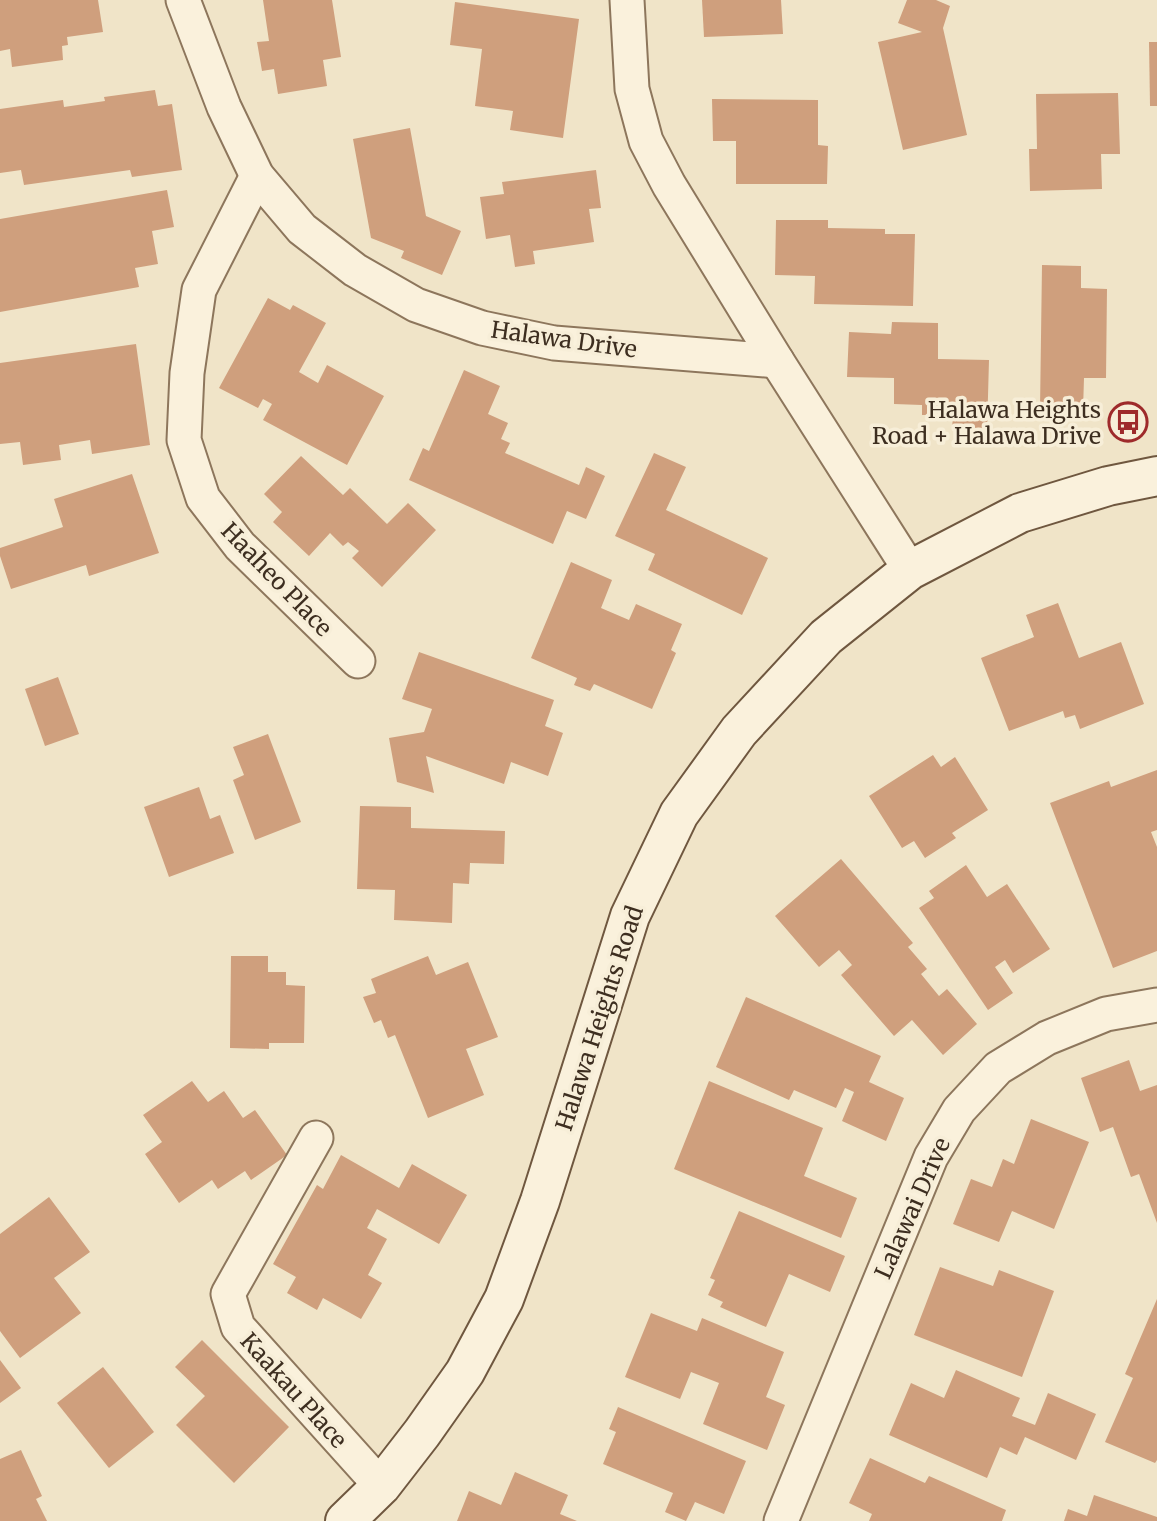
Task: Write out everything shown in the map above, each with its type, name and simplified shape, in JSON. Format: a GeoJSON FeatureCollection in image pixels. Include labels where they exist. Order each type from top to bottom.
{"type":"FeatureCollection","features":[{"type":"Feature","properties":{"kind":"street","name":"Halawa Drive"},"geometry":{"type":"LineString","coordinates":[[183,0],[224,107],[257,176],[302,229],[355,270],[416,305],[482,328],[554,343],[777,361]]}},
{"type":"Feature","properties":{"kind":"street"},"geometry":{"type":"LineString","coordinates":[[627,0],[632,89],[646,141],[669,185],[777,361],[910,570]]}},
{"type":"Feature","properties":{"kind":"street","name":"Haaheo Place"},"geometry":{"type":"LineString","coordinates":[[257,176],[199,290],[187,373],[184,440],[202,498],[240,546],[358,661]]}},
{"type":"Feature","properties":{"kind":"street","name":"Halawa Heights Road"},"geometry":{"type":"LineString","coordinates":[[345,1521],[381,1486],[422,1433],[465,1372],[504,1299],[540,1201],[630,915],[679,814],[739,730],[826,637],[910,570],[1020,513],[1108,486],[1157,476]]}},
{"type":"Feature","properties":{"kind":"street","name":"Lalawai Drive"},"geometry":{"type":"LineString","coordinates":[[781,1521],[931,1157],[959,1110],[998,1068],[1046,1038],[1106,1014],[1157,1005]]}},
{"type":"Feature","properties":{"kind":"street","name":"Kaakau Place"},"geometry":{"type":"LineString","coordinates":[[316,1138],[228,1294],[238,1327],[381,1486]]}},
{"type":"Feature","properties":{"kind":"building"},"geometry":{"type":"Polygon","coordinates":[[[0,0],[98,0],[103,32],[67,37],[68,45],[62,46],[63,60],[12,67],[10,49],[0,51],[0,0]]]}},
{"type":"Feature","properties":{"kind":"building"},"geometry":{"type":"Polygon","coordinates":[[[263,0],[332,0],[341,57],[323,60],[327,86],[278,94],[274,69],[262,71],[257,42],[269,41],[263,0]]]}},
{"type":"Feature","properties":{"kind":"building"},"geometry":{"type":"Polygon","coordinates":[[[702,0],[781,0],[783,34],[704,37],[702,0]]]}},
{"type":"Feature","properties":{"kind":"building"},"geometry":{"type":"Polygon","coordinates":[[[907,0],[936,0],[950,6],[943,28],[967,135],[903,150],[878,42],[922,32],[898,23],[907,0]]]}},
{"type":"Feature","properties":{"kind":"building"},"geometry":{"type":"Polygon","coordinates":[[[455,2],[579,19],[563,138],[510,130],[513,111],[475,106],[482,49],[450,45],[455,2]]]}},
{"type":"Feature","properties":{"kind":"building"},"geometry":{"type":"Polygon","coordinates":[[[1149,42],[1157,42],[1157,106],[1150,106],[1149,42]]]}},
{"type":"Feature","properties":{"kind":"building"},"geometry":{"type":"Polygon","coordinates":[[[155,90],[158,106],[172,104],[182,170],[132,177],[130,170],[24,185],[21,170],[0,173],[0,109],[63,100],[64,107],[105,101],[104,97],[155,90]]]}},
{"type":"Feature","properties":{"kind":"building"},"geometry":{"type":"Polygon","coordinates":[[[1118,93],[1120,154],[1101,154],[1102,189],[1030,191],[1029,149],[1037,149],[1036,94],[1118,93]]]}},
{"type":"Feature","properties":{"kind":"building"},"geometry":{"type":"Polygon","coordinates":[[[712,99],[818,100],[818,145],[828,146],[827,184],[736,184],[736,141],[713,141],[712,99]]]}},
{"type":"Feature","properties":{"kind":"building"},"geometry":{"type":"Polygon","coordinates":[[[410,128],[426,216],[461,231],[442,275],[401,258],[404,251],[371,238],[353,139],[410,128]]]}},
{"type":"Feature","properties":{"kind":"building"},"geometry":{"type":"Polygon","coordinates":[[[596,170],[601,208],[589,209],[594,242],[533,251],[535,264],[515,267],[510,235],[486,239],[480,197],[504,194],[502,182],[596,170]]]}},
{"type":"Feature","properties":{"kind":"building"},"geometry":{"type":"Polygon","coordinates":[[[167,190],[174,227],[152,231],[158,264],[135,268],[139,287],[0,312],[0,219],[167,190]]]}},
{"type":"Feature","properties":{"kind":"building"},"geometry":{"type":"Polygon","coordinates":[[[776,220],[828,220],[828,228],[885,229],[885,234],[915,234],[913,306],[814,304],[815,276],[775,275],[776,220]]]}},
{"type":"Feature","properties":{"kind":"building"},"geometry":{"type":"Polygon","coordinates":[[[1042,265],[1081,266],[1081,288],[1107,289],[1106,378],[1084,378],[1083,410],[1040,409],[1042,265]]]}},
{"type":"Feature","properties":{"kind":"building"},"geometry":{"type":"Polygon","coordinates":[[[268,298],[290,310],[293,305],[326,323],[299,372],[318,383],[327,365],[384,396],[347,465],[263,420],[272,404],[263,399],[258,408],[219,388],[268,298]]]}},
{"type":"Feature","properties":{"kind":"building"},"geometry":{"type":"Polygon","coordinates":[[[892,322],[938,323],[938,359],[989,360],[987,432],[952,430],[953,415],[922,415],[922,405],[894,404],[894,378],[847,377],[849,332],[891,334],[892,322]]]}},
{"type":"Feature","properties":{"kind":"building"},"geometry":{"type":"Polygon","coordinates":[[[136,344],[150,445],[92,454],[90,440],[59,445],[61,460],[23,465],[20,442],[0,444],[0,363],[136,344]]]}},
{"type":"Feature","properties":{"kind":"building"},"geometry":{"type":"Polygon","coordinates":[[[464,370],[500,386],[488,414],[508,423],[501,439],[510,443],[505,453],[579,485],[586,467],[605,476],[586,519],[567,511],[553,544],[409,480],[423,448],[429,451],[464,370]]]}},
{"type":"Feature","properties":{"kind":"building"},"geometry":{"type":"Polygon","coordinates":[[[654,453],[686,467],[666,510],[768,558],[742,615],[648,570],[655,554],[615,536],[654,453]]]}},
{"type":"Feature","properties":{"kind":"building"},"geometry":{"type":"Polygon","coordinates":[[[301,456],[343,495],[350,488],[387,524],[408,503],[436,530],[382,587],[352,558],[359,551],[348,542],[343,546],[330,533],[309,556],[273,522],[282,512],[264,494],[301,456]]]}},
{"type":"Feature","properties":{"kind":"building"},"geometry":{"type":"Polygon","coordinates":[[[132,474],[159,553],[89,576],[86,565],[11,589],[0,548],[63,527],[54,499],[132,474]]]}},
{"type":"Feature","properties":{"kind":"building"},"geometry":{"type":"Polygon","coordinates":[[[571,562],[612,580],[601,608],[629,620],[636,604],[682,624],[671,650],[676,653],[652,709],[594,684],[590,691],[574,685],[577,678],[531,658],[571,562]]]}},
{"type":"Feature","properties":{"kind":"building"},"geometry":{"type":"Polygon","coordinates":[[[1058,603],[1079,658],[1121,642],[1144,704],[1080,729],[1075,715],[1065,718],[1063,711],[1009,731],[981,658],[1034,637],[1026,615],[1058,603]]]}},
{"type":"Feature","properties":{"kind":"building"},"geometry":{"type":"Polygon","coordinates":[[[419,652],[554,700],[545,726],[563,733],[548,776],[511,762],[504,784],[426,756],[434,793],[397,782],[389,738],[424,732],[432,709],[402,699],[419,652]]]}},
{"type":"Feature","properties":{"kind":"building"},"geometry":{"type":"Polygon","coordinates":[[[58,677],[79,734],[45,746],[25,689],[58,677]]]}},
{"type":"Feature","properties":{"kind":"building"},"geometry":{"type":"Polygon","coordinates":[[[268,734],[301,822],[255,840],[233,780],[244,775],[233,747],[268,734]]]}},
{"type":"Feature","properties":{"kind":"building"},"geometry":{"type":"Polygon","coordinates":[[[933,755],[941,767],[955,757],[988,810],[952,833],[956,838],[925,858],[914,841],[902,848],[869,796],[933,755]]]}},
{"type":"Feature","properties":{"kind":"building"},"geometry":{"type":"Polygon","coordinates":[[[1157,770],[1157,830],[1151,832],[1157,847],[1157,951],[1113,968],[1050,803],[1109,781],[1111,787],[1157,770]]]}},
{"type":"Feature","properties":{"kind":"building"},"geometry":{"type":"Polygon","coordinates":[[[199,787],[210,819],[220,815],[234,853],[169,877],[144,807],[199,787]]]}},
{"type":"Feature","properties":{"kind":"building"},"geometry":{"type":"Polygon","coordinates":[[[360,806],[411,807],[411,828],[505,831],[504,864],[470,863],[469,884],[453,883],[452,923],[394,920],[395,890],[357,889],[360,806]]]}},
{"type":"Feature","properties":{"kind":"building"},"geometry":{"type":"Polygon","coordinates":[[[841,859],[913,943],[908,947],[927,969],[921,974],[939,996],[947,989],[977,1024],[943,1055],[912,1020],[894,1036],[841,975],[852,965],[839,950],[819,967],[775,916],[841,859]]]}},
{"type":"Feature","properties":{"kind":"building"},"geometry":{"type":"Polygon","coordinates":[[[966,865],[987,897],[1007,884],[1050,949],[1013,973],[1005,960],[995,967],[1013,993],[988,1010],[919,908],[934,898],[929,891],[966,865]]]}},
{"type":"Feature","properties":{"kind":"building"},"geometry":{"type":"Polygon","coordinates":[[[231,956],[268,956],[268,972],[286,972],[286,985],[305,986],[304,1043],[269,1043],[269,1049],[230,1048],[231,956]]]}},
{"type":"Feature","properties":{"kind":"building"},"geometry":{"type":"Polygon","coordinates":[[[428,956],[436,975],[468,962],[498,1037],[466,1049],[484,1095],[428,1118],[395,1035],[388,1038],[381,1020],[374,1023],[363,997],[376,993],[371,979],[428,956]]]}},
{"type":"Feature","properties":{"kind":"building"},"geometry":{"type":"Polygon","coordinates":[[[746,997],[881,1056],[869,1082],[904,1098],[886,1141],[842,1121],[854,1092],[845,1088],[836,1108],[794,1090],[789,1100],[716,1067],[746,997]]]}},
{"type":"Feature","properties":{"kind":"building"},"geometry":{"type":"Polygon","coordinates":[[[1129,1060],[1140,1091],[1157,1085],[1157,1223],[1139,1174],[1131,1177],[1113,1127],[1100,1132],[1081,1078],[1129,1060]]]}},
{"type":"Feature","properties":{"kind":"building"},"geometry":{"type":"Polygon","coordinates":[[[192,1081],[208,1102],[224,1091],[243,1118],[255,1110],[287,1155],[251,1180],[245,1171],[218,1189],[212,1180],[179,1203],[145,1154],[162,1142],[143,1115],[192,1081]]]}},
{"type":"Feature","properties":{"kind":"building"},"geometry":{"type":"Polygon","coordinates":[[[709,1081],[823,1128],[804,1176],[857,1198],[841,1238],[674,1169],[709,1081]]]}},
{"type":"Feature","properties":{"kind":"building"},"geometry":{"type":"Polygon","coordinates":[[[1031,1119],[1089,1142],[1054,1229],[1012,1211],[999,1242],[953,1224],[971,1179],[992,1187],[1003,1159],[1014,1164],[1031,1119]]]}},
{"type":"Feature","properties":{"kind":"building"},"geometry":{"type":"Polygon","coordinates":[[[341,1155],[399,1188],[412,1164],[467,1195],[439,1244],[377,1209],[367,1228],[387,1239],[368,1275],[382,1283],[361,1319],[323,1298],[317,1310],[287,1293],[296,1277],[273,1264],[317,1185],[323,1189],[341,1155]]]}},
{"type":"Feature","properties":{"kind":"building"},"geometry":{"type":"Polygon","coordinates":[[[49,1197],[90,1252],[54,1278],[81,1313],[20,1358],[0,1331],[0,1234],[49,1197]]]}},
{"type":"Feature","properties":{"kind":"building"},"geometry":{"type":"Polygon","coordinates":[[[739,1211],[845,1256],[830,1292],[789,1274],[766,1327],[720,1307],[723,1302],[708,1295],[715,1280],[710,1278],[739,1211]]]}},
{"type":"Feature","properties":{"kind":"building"},"geometry":{"type":"Polygon","coordinates":[[[940,1267],[993,1286],[999,1270],[1054,1291],[1022,1377],[914,1335],[940,1267]]]}},
{"type":"Feature","properties":{"kind":"building"},"geometry":{"type":"Polygon","coordinates":[[[1157,1299],[1155,1463],[1105,1442],[1133,1378],[1125,1374],[1157,1299]]]}},
{"type":"Feature","properties":{"kind":"building"},"geometry":{"type":"Polygon","coordinates":[[[651,1313],[697,1331],[702,1318],[784,1352],[766,1397],[785,1405],[767,1450],[703,1424],[719,1383],[691,1372],[680,1399],[625,1377],[651,1313]]]}},
{"type":"Feature","properties":{"kind":"building"},"geometry":{"type":"Polygon","coordinates":[[[202,1340],[289,1427],[234,1483],[176,1425],[205,1396],[175,1367],[202,1340]]]}},
{"type":"Feature","properties":{"kind":"building"},"geometry":{"type":"Polygon","coordinates":[[[0,1360],[21,1388],[0,1403],[0,1360]]]}},
{"type":"Feature","properties":{"kind":"building"},"geometry":{"type":"Polygon","coordinates":[[[103,1367],[154,1432],[109,1468],[57,1403],[103,1367]]]}},
{"type":"Feature","properties":{"kind":"building"},"geometry":{"type":"Polygon","coordinates":[[[956,1370],[1020,1398],[1012,1416],[1035,1425],[1048,1393],[1096,1414],[1076,1460],[1025,1437],[1017,1455],[1000,1447],[987,1478],[889,1435],[911,1383],[944,1398],[956,1370]]]}},
{"type":"Feature","properties":{"kind":"building"},"geometry":{"type":"Polygon","coordinates":[[[618,1407],[746,1461],[724,1514],[695,1502],[686,1521],[665,1512],[673,1493],[603,1464],[616,1432],[609,1429],[618,1407]]]}},
{"type":"Feature","properties":{"kind":"building"},"geometry":{"type":"Polygon","coordinates":[[[21,1450],[42,1496],[36,1499],[47,1521],[0,1521],[0,1459],[21,1450]]]}},
{"type":"Feature","properties":{"kind":"building"},"geometry":{"type":"Polygon","coordinates":[[[870,1458],[925,1483],[929,1476],[1006,1510],[1002,1521],[869,1521],[872,1514],[849,1503],[870,1458]]]}},
{"type":"Feature","properties":{"kind":"building"},"geometry":{"type":"Polygon","coordinates":[[[515,1472],[568,1495],[560,1514],[577,1521],[457,1521],[469,1491],[501,1505],[515,1472]]]}},
{"type":"Feature","properties":{"kind":"building"},"geometry":{"type":"Polygon","coordinates":[[[1094,1495],[1157,1517],[1157,1521],[1064,1521],[1068,1509],[1087,1516],[1094,1495]]]}},
{"type":"Feature","properties":{"kind":"place","name":"Halawa Heights Road + Halawa Drive"},"geometry":{"type":"Point","coordinates":[1128,422]}}]}
